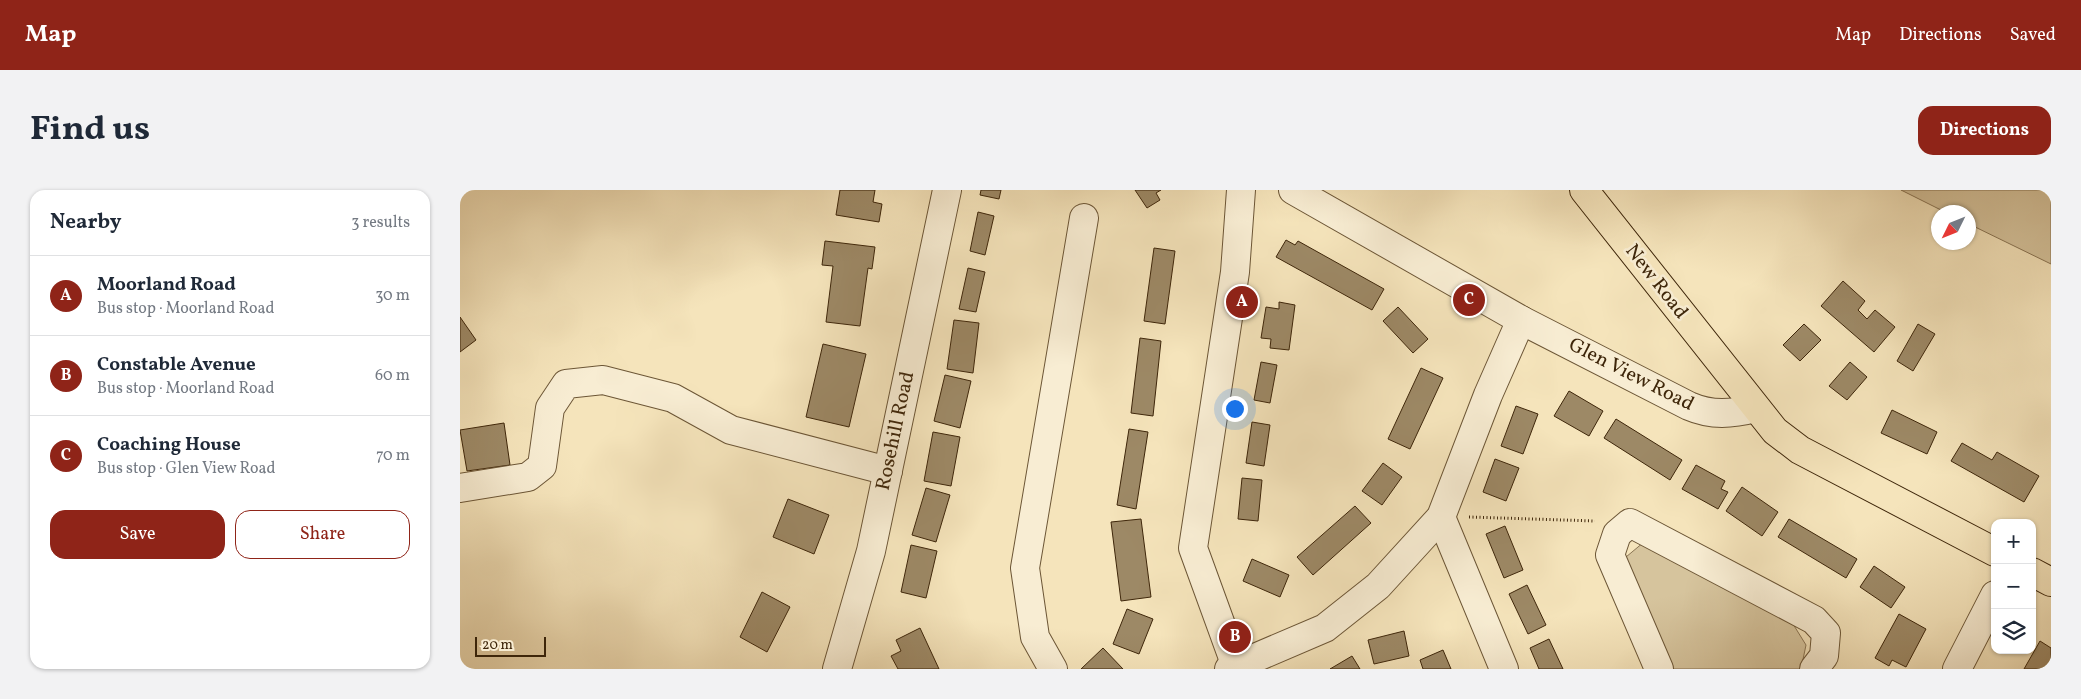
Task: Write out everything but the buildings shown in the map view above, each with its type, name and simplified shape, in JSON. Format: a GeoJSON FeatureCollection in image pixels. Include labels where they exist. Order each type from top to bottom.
{"type":"FeatureCollection","features":[{"type":"Feature","properties":{"kind":"highway","name":"New Road"},"geometry":{"type":"LineString","coordinates":[[1584,190],[1756,408]]}},
{"type":"Feature","properties":{"kind":"highway"},"geometry":{"type":"LineString","coordinates":[[1756,408],[1775,430],[1800,450],[1991,550]]}},
{"type":"Feature","properties":{"kind":"highway"},"geometry":{"type":"LineString","coordinates":[[2036,574],[2051,582]]}},
{"type":"Feature","properties":{"kind":"street","name":"Rosehill Road"},"geometry":{"type":"LineString","coordinates":[[837,669],[871,551],[947,190]]}},
{"type":"Feature","properties":{"kind":"street"},"geometry":{"type":"LineString","coordinates":[[1241,190],[1235,272],[1193,548],[1234,668],[1325,628],[1378,586],[1441,517],[1488,395],[1521,320]]}},
{"type":"Feature","properties":{"kind":"street","name":"Glen View Road"},"geometry":{"type":"LineString","coordinates":[[1293,190],[1521,320],[1704,412],[1731,414],[1756,408]]}},
{"type":"Feature","properties":{"kind":"street"},"geometry":{"type":"LineString","coordinates":[[1053,669],[1035,637],[1025,568],[1084,218]]}},
{"type":"Feature","properties":{"kind":"street"},"geometry":{"type":"LineString","coordinates":[[460,488],[528,477],[542,466],[550,408],[566,384],[604,380],[674,398],[731,430],[888,471]]}},
{"type":"Feature","properties":{"kind":"street"},"geometry":{"type":"LineString","coordinates":[[1441,517],[1504,669]]}},
{"type":"Feature","properties":{"kind":"street"},"geometry":{"type":"LineString","coordinates":[[1659,669],[1610,555],[1616,534],[1630,523],[1814,620],[1826,633],[1824,656],[1814,669]]}},
{"type":"Feature","properties":{"kind":"street"},"geometry":{"type":"LineString","coordinates":[[1957,669],[1991,603]]}},
{"type":"Feature","properties":{"kind":"path"},"geometry":{"type":"LineString","coordinates":[[1441,517],[1598,522],[1616,534]]}},
{"type":"Feature","properties":{"kind":"shaded area"},"geometry":{"type":"Polygon","coordinates":[[[1901,190],[2051,190],[2051,264],[1976,227],[1976,205],[1931,205],[1901,190]]]}},
{"type":"Feature","properties":{"kind":"shaded area"},"geometry":{"type":"Polygon","coordinates":[[[1644,542],[1793,624],[1806,645],[1801,669],[1665,669],[1620,562],[1644,542]]]}},
{"type":"Feature","properties":{"kind":"place","name":"Coaching House"},"geometry":{"type":"Point","coordinates":[1469,300]}},
{"type":"Feature","properties":{"kind":"place","name":"Moorland Road"},"geometry":{"type":"Point","coordinates":[1242,302]}},
{"type":"Feature","properties":{"kind":"place","name":"Constable Avenue"},"geometry":{"type":"Point","coordinates":[1235,637]}}]}
